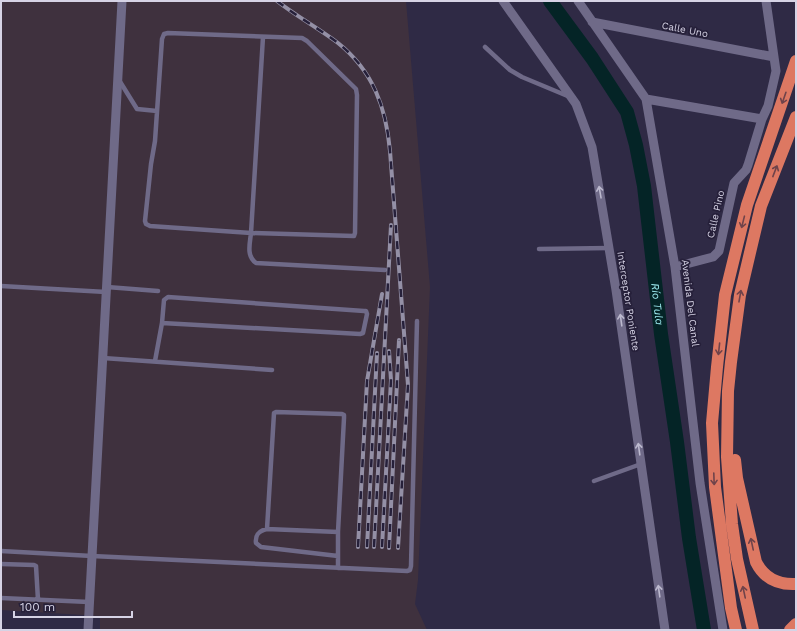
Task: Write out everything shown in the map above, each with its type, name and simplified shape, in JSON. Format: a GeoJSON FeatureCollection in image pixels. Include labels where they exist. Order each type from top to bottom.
{"type":"FeatureCollection","features":[{"type":"Feature","properties":{"kind":"highway"},"geometry":{"type":"LineString","coordinates":[[736,630],[731,608],[715,487],[712,423],[717,367],[725,295],[747,205],[796,61]]}},
{"type":"Feature","properties":{"kind":"highway"},"geometry":{"type":"LineString","coordinates":[[753,630],[737,559],[729,484],[727,424],[731,362],[740,294],[761,206],[796,117]]}},
{"type":"Feature","properties":{"kind":"highway"},"geometry":{"type":"LineString","coordinates":[[731,362],[736,377],[733,426],[735,463],[754,557],[761,570],[771,579],[784,583],[796,584]]}},
{"type":"Feature","properties":{"kind":"highway"},"geometry":{"type":"LineString","coordinates":[[790,630],[796,624]]}},
{"type":"Feature","properties":{"kind":"street"},"geometry":{"type":"LineString","coordinates":[[88,630],[122,1]]}},
{"type":"Feature","properties":{"kind":"street","name":"Interceptor Poniente"},"geometry":{"type":"LineString","coordinates":[[503,1],[576,104],[592,147],[609,248],[665,630]]}},
{"type":"Feature","properties":{"kind":"street","name":"Avenida Del Canal"},"geometry":{"type":"LineString","coordinates":[[578,1],[646,99],[675,267],[700,483],[724,630]]}},
{"type":"Feature","properties":{"kind":"street","name":"Calle Pino"},"geometry":{"type":"LineString","coordinates":[[675,267],[713,257],[718,251],[734,183],[746,170],[748,165],[762,118],[768,106],[776,71],[766,1]]}},
{"type":"Feature","properties":{"kind":"street","name":"Calle Uno"},"geometry":{"type":"LineString","coordinates":[[592,22],[774,57]]}},
{"type":"Feature","properties":{"kind":"street"},"geometry":{"type":"LineString","coordinates":[[646,99],[762,118]]}},
{"type":"Feature","properties":{"kind":"lane"},"geometry":{"type":"LineString","coordinates":[[164,34],[262,37],[305,39],[357,91],[354,236],[251,233],[150,226],[146,224],[145,221],[155,141],[162,39],[164,34]]}},
{"type":"Feature","properties":{"kind":"lane"},"geometry":{"type":"LineString","coordinates":[[262,37],[250,255],[252,260],[256,262],[385,270]]}},
{"type":"Feature","properties":{"kind":"lane"},"geometry":{"type":"LineString","coordinates":[[485,47],[510,70],[522,77],[571,98]]}},
{"type":"Feature","properties":{"kind":"lane"},"geometry":{"type":"LineString","coordinates":[[118,78],[137,109],[157,111]]}},
{"type":"Feature","properties":{"kind":"lane"},"geometry":{"type":"LineString","coordinates":[[539,249],[609,248]]}},
{"type":"Feature","properties":{"kind":"lane"},"geometry":{"type":"LineString","coordinates":[[1,286],[158,291]]}},
{"type":"Feature","properties":{"kind":"lane"},"geometry":{"type":"LineString","coordinates":[[155,361],[162,324],[164,300],[168,297],[364,310],[367,314],[363,333],[360,334],[162,324]]}},
{"type":"Feature","properties":{"kind":"lane"},"geometry":{"type":"LineString","coordinates":[[1,551],[338,568],[410,570],[417,321]]}},
{"type":"Feature","properties":{"kind":"lane"},"geometry":{"type":"LineString","coordinates":[[103,358],[272,370]]}},
{"type":"Feature","properties":{"kind":"lane"},"geometry":{"type":"LineString","coordinates":[[267,530],[274,413],[309,412],[344,415],[338,532],[338,568]]}},
{"type":"Feature","properties":{"kind":"lane"},"geometry":{"type":"LineString","coordinates":[[594,480],[641,464]]}},
{"type":"Feature","properties":{"kind":"lane"},"geometry":{"type":"LineString","coordinates":[[338,532],[267,530],[257,534],[256,543],[261,547],[338,556]]}},
{"type":"Feature","properties":{"kind":"lane"},"geometry":{"type":"LineString","coordinates":[[1,564],[36,566],[38,600]]}},
{"type":"Feature","properties":{"kind":"lane"},"geometry":{"type":"LineString","coordinates":[[1,598],[89,602]]}},
{"type":"Feature","properties":{"kind":"shaded area"},"geometry":{"type":"Polygon","coordinates":[[[1,1],[406,1],[430,287],[418,580],[415,604],[427,630],[100,630],[100,616],[1,610],[1,1]]]}},
{"type":"Feature","properties":{"kind":"waterway","name":"Río Tula"},"geometry":{"type":"LineString","coordinates":[[550,1],[592,58],[627,112],[636,145],[644,186],[661,334],[689,538],[704,630]]}},
{"type":"Feature","properties":{"kind":"railway"},"geometry":{"type":"LineString","coordinates":[[277,1],[338,43],[350,54],[369,78],[376,91],[385,120],[390,151],[408,385],[398,548]]}},
{"type":"Feature","properties":{"kind":"railway"},"geometry":{"type":"LineString","coordinates":[[374,547],[391,225]]}},
{"type":"Feature","properties":{"kind":"railway"},"geometry":{"type":"LineString","coordinates":[[358,547],[367,381],[382,294]]}},
{"type":"Feature","properties":{"kind":"railway"},"geometry":{"type":"LineString","coordinates":[[389,548],[399,340]]}},
{"type":"Feature","properties":{"kind":"railway"},"geometry":{"type":"LineString","coordinates":[[382,547],[391,380],[389,351]]}},
{"type":"Feature","properties":{"kind":"railway"},"geometry":{"type":"LineString","coordinates":[[367,547],[377,353]]}}]}
